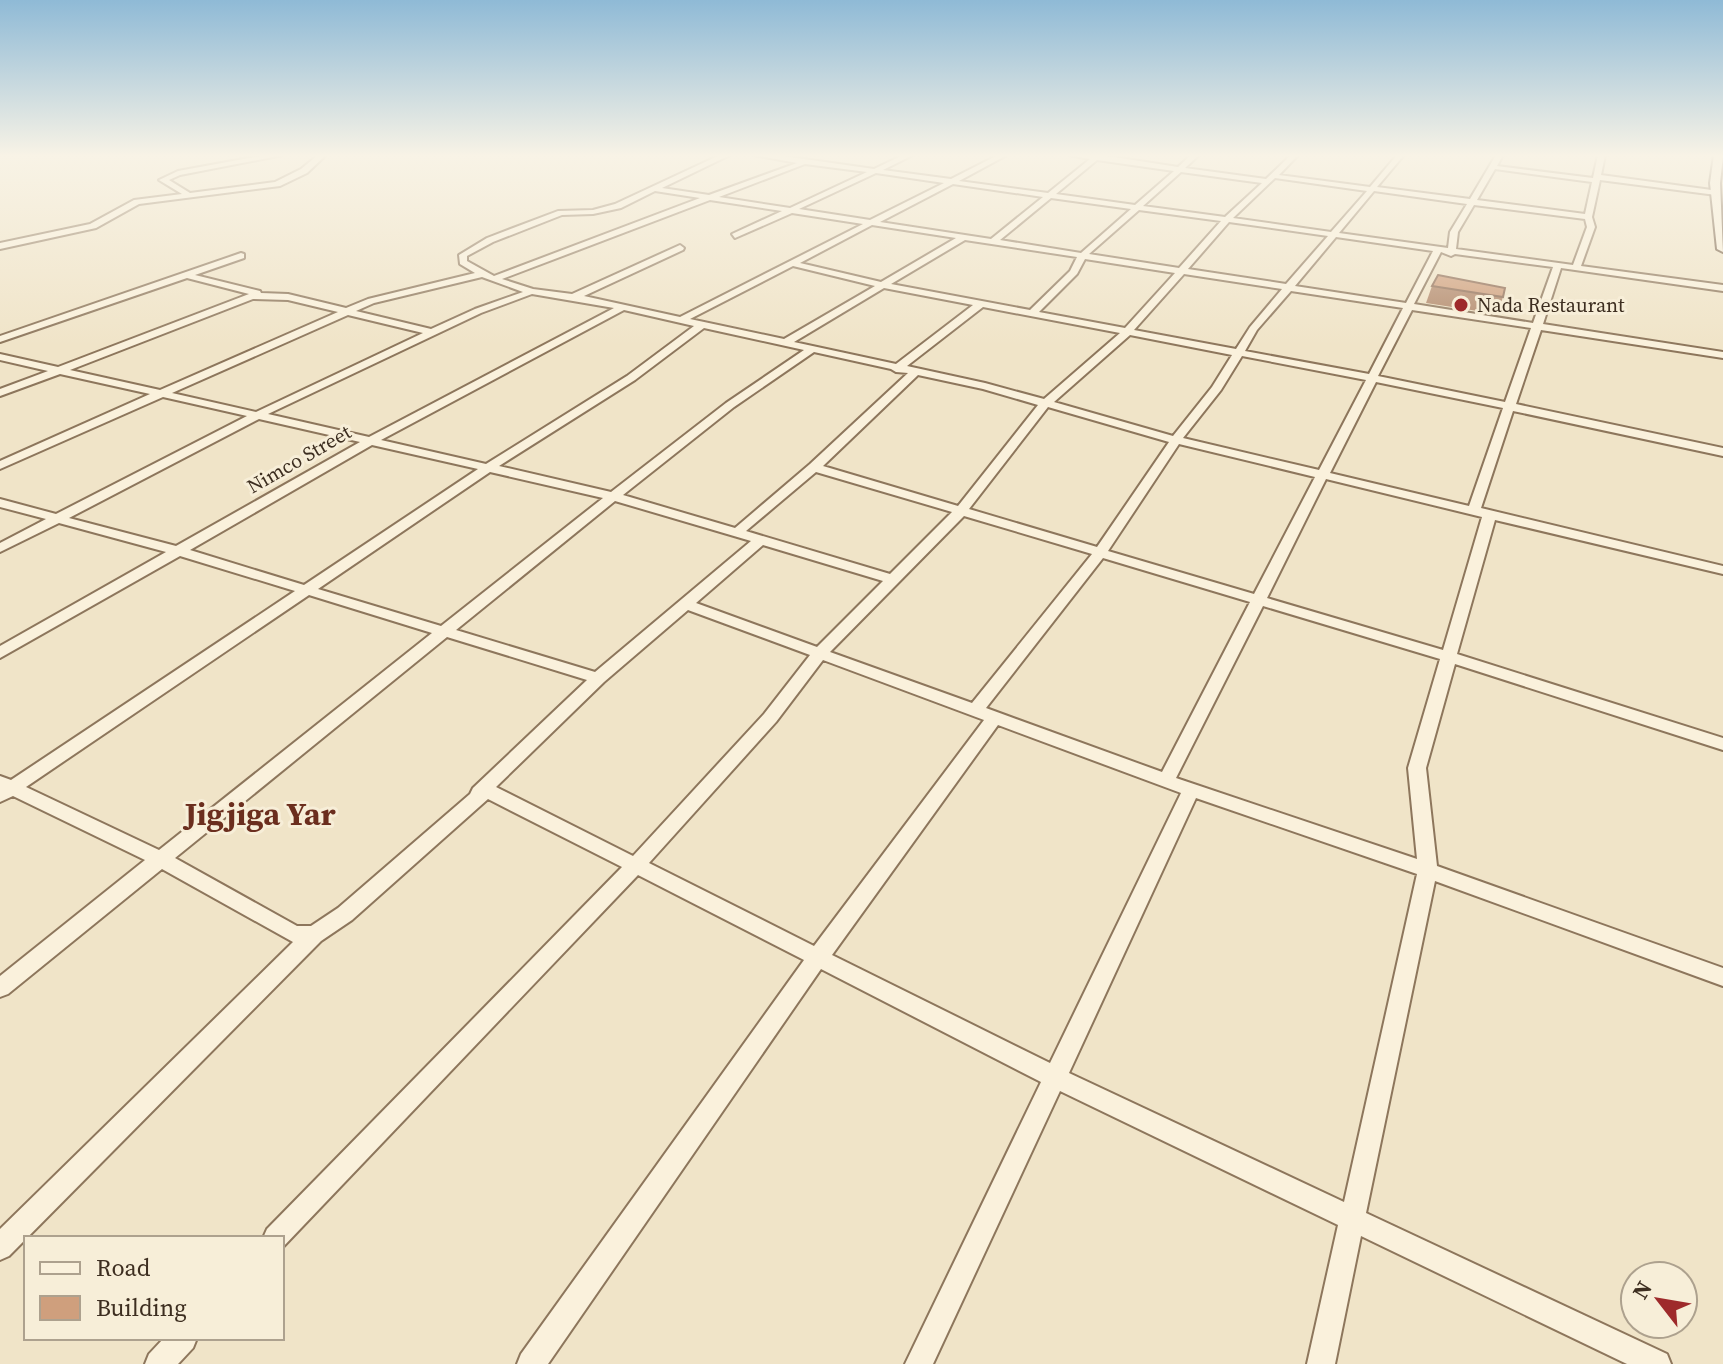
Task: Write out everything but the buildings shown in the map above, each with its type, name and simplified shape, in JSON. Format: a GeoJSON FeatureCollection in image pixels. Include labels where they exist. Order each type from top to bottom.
{"type":"FeatureCollection","features":[{"type":"Feature","properties":{"kind":"street"},"geometry":{"type":"LineString","coordinates":[[0,246],[93,226],[105,219]]}},
{"type":"Feature","properties":{"kind":"street"},"geometry":{"type":"LineString","coordinates":[[547,219],[472,248],[463,255],[463,262],[529,293],[574,297],[1012,392],[1044,405],[1176,440],[1723,570]]}},
{"type":"Feature","properties":{"kind":"street"},"geometry":{"type":"LineString","coordinates":[[0,465],[349,310],[390,296],[488,276],[653,219]]}},
{"type":"Feature","properties":{"kind":"street"},"geometry":{"type":"LineString","coordinates":[[735,236],[771,219]]}},
{"type":"Feature","properties":{"kind":"street"},"geometry":{"type":"LineString","coordinates":[[837,219],[1723,355]]}},
{"type":"Feature","properties":{"kind":"street"},"geometry":{"type":"LineString","coordinates":[[679,321],[789,263],[883,219]]}},
{"type":"Feature","properties":{"kind":"street"},"geometry":{"type":"LineString","coordinates":[[991,243],[1019,219]]}},
{"type":"Feature","properties":{"kind":"street"},"geometry":{"type":"LineString","coordinates":[[1032,314],[1074,272],[1082,256],[1122,219]]}},
{"type":"Feature","properties":{"kind":"street"},"geometry":{"type":"LineString","coordinates":[[1209,219],[1723,288]]}},
{"type":"Feature","properties":{"kind":"street"},"geometry":{"type":"LineString","coordinates":[[278,1236],[635,866],[770,718],[821,652],[960,512],[1044,405],[1127,332],[1228,219]]}},
{"type":"Feature","properties":{"kind":"street"},"geometry":{"type":"LineString","coordinates":[[536,1362],[1176,440],[1217,388],[1287,288],[1348,219]]}},
{"type":"Feature","properties":{"kind":"street"},"geometry":{"type":"LineString","coordinates":[[1166,781],[1371,377],[1462,219]]}},
{"type":"Feature","properties":{"kind":"street"},"geometry":{"type":"LineString","coordinates":[[1576,268],[1591,227],[1588,219]]}},
{"type":"Feature","properties":{"kind":"street"},"geometry":{"type":"LineString","coordinates":[[1721,219],[1723,249]]}},
{"type":"Feature","properties":{"kind":"street"},"geometry":{"type":"LineString","coordinates":[[783,344],[962,238]]}},
{"type":"Feature","properties":{"kind":"street"},"geometry":{"type":"LineString","coordinates":[[574,297],[680,248]]}},
{"type":"Feature","properties":{"kind":"street"},"geometry":{"type":"LineString","coordinates":[[0,339],[241,256]]}},
{"type":"Feature","properties":{"kind":"street"},"geometry":{"type":"LineString","coordinates":[[789,263],[882,285],[1371,377],[1723,452]]}},
{"type":"Feature","properties":{"kind":"street"},"geometry":{"type":"LineString","coordinates":[[1321,1364],[1428,870],[1417,768],[1510,406],[1558,265]]}},
{"type":"Feature","properties":{"kind":"street"},"geometry":{"type":"LineString","coordinates":[[189,276],[204,277],[264,296],[349,310],[434,333]]}},
{"type":"Feature","properties":{"kind":"street"},"geometry":{"type":"LineString","coordinates":[[0,548],[258,415],[478,311],[529,293]]}},
{"type":"Feature","properties":{"kind":"street"},"geometry":{"type":"LineString","coordinates":[[0,393],[228,303],[264,296]]}},
{"type":"Feature","properties":{"kind":"street"},"geometry":{"type":"LineString","coordinates":[[896,369],[981,304]]}},
{"type":"Feature","properties":{"kind":"street","name":"Nimco Street"},"geometry":{"type":"LineString","coordinates":[[0,653],[374,439],[621,308]]}},
{"type":"Feature","properties":{"kind":"street"},"geometry":{"type":"LineString","coordinates":[[4,789],[491,466],[631,378],[700,326]]}},
{"type":"Feature","properties":{"kind":"street"},"geometry":{"type":"LineString","coordinates":[[0,988],[158,858],[613,496],[730,405],[810,350]]}},
{"type":"Feature","properties":{"kind":"street"},"geometry":{"type":"LineString","coordinates":[[0,357],[374,439],[613,496],[892,579]]}},
{"type":"Feature","properties":{"kind":"street"},"geometry":{"type":"LineString","coordinates":[[739,531],[814,467],[914,373]]}},
{"type":"Feature","properties":{"kind":"street"},"geometry":{"type":"LineString","coordinates":[[814,467],[1446,656],[1723,744]]}},
{"type":"Feature","properties":{"kind":"street"},"geometry":{"type":"LineString","coordinates":[[0,503],[178,551],[598,678]]}},
{"type":"Feature","properties":{"kind":"street"},"geometry":{"type":"LineString","coordinates":[[0,1247],[314,935],[345,914],[479,793],[598,678],[762,539]]}},
{"type":"Feature","properties":{"kind":"street"},"geometry":{"type":"LineString","coordinates":[[686,604],[1191,790],[1428,870],[1723,977]]}},
{"type":"Feature","properties":{"kind":"street"},"geometry":{"type":"LineString","coordinates":[[4,789],[158,858],[294,934],[314,935]]}},
{"type":"Feature","properties":{"kind":"street"},"geometry":{"type":"LineString","coordinates":[[919,1364],[1191,790]]}},
{"type":"Feature","properties":{"kind":"street"},"geometry":{"type":"LineString","coordinates":[[479,793],[493,792],[816,960],[1056,1078],[1657,1364]]}},
{"type":"Feature","properties":{"kind":"street"},"geometry":{"type":"LineString","coordinates":[[159,1364],[181,1340]]}},
{"type":"Feature","properties":{"kind":"place","name":"Nada Restaurant"},"geometry":{"type":"Point","coordinates":[1461,305]}},
{"type":"Feature","properties":{"kind":"district","name":"Jigjiga Yar"},"geometry":{"type":"Point","coordinates":[260,814]}}]}
